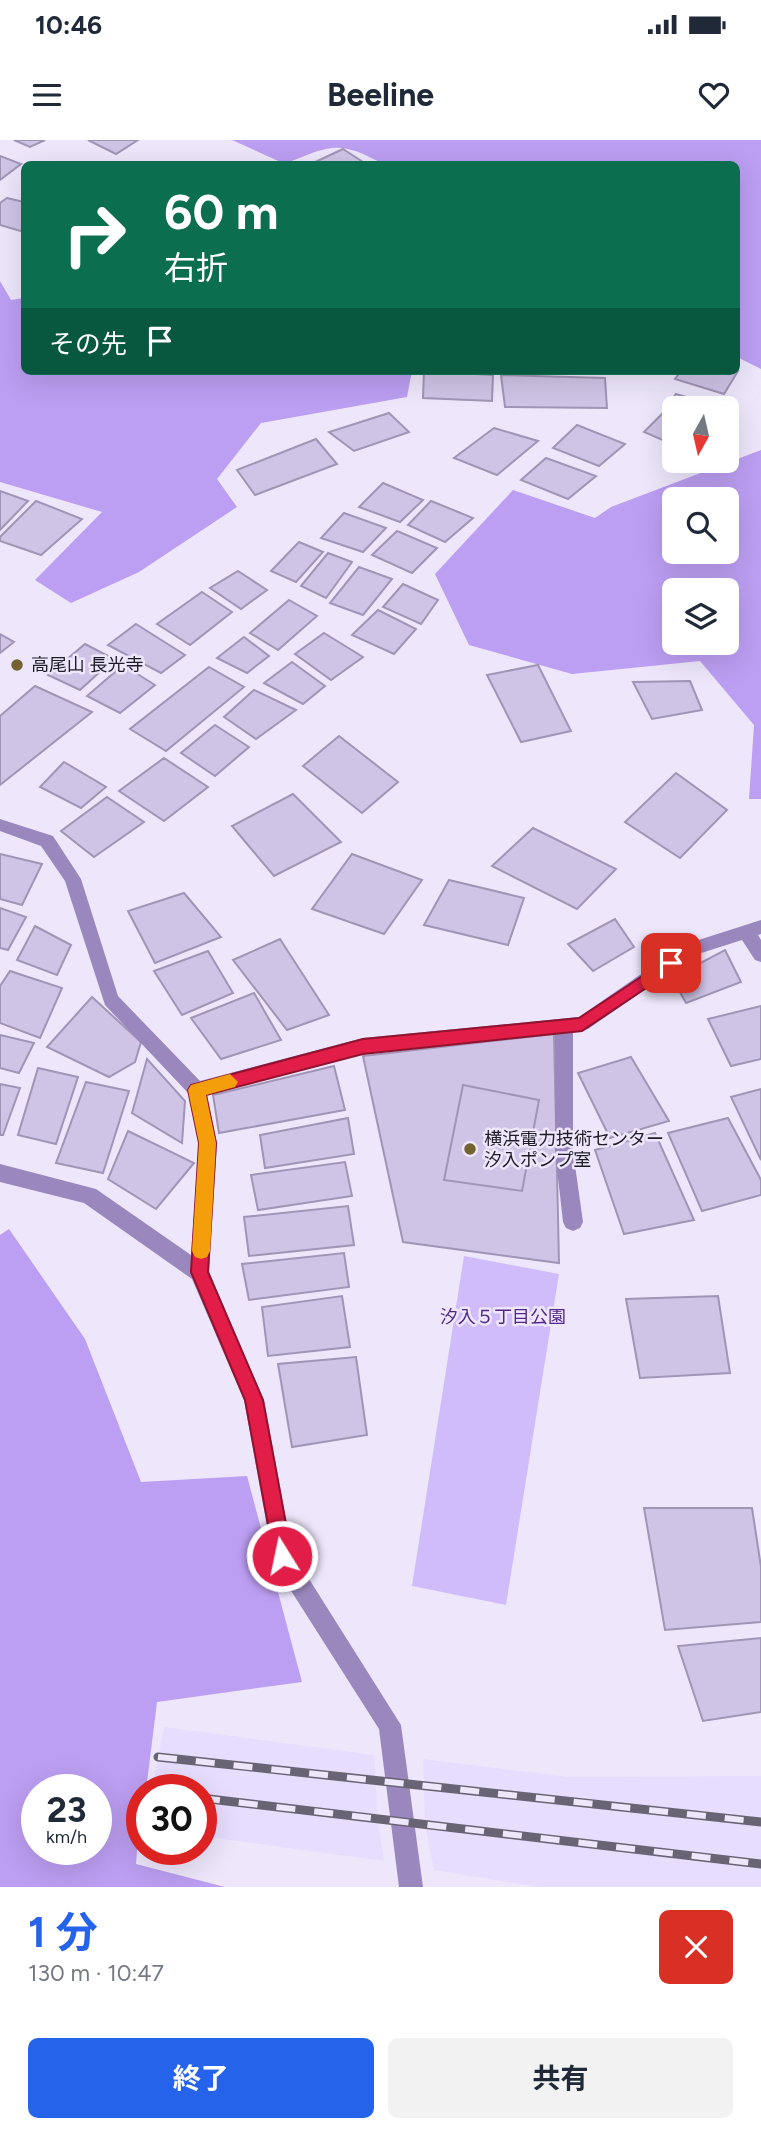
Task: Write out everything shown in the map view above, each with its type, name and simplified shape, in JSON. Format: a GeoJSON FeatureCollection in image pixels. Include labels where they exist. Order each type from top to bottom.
{"type":"FeatureCollection","features":[{"type":"Feature","properties":{"kind":"street"},"geometry":{"type":"LineString","coordinates":[[0,825],[47,841],[73,878],[111,1000],[197,1090],[208,1143],[200,1272],[254,1400],[282,1556],[390,1725],[411,1887]]}},
{"type":"Feature","properties":{"kind":"street"},"geometry":{"type":"LineString","coordinates":[[197,1090],[363,1046],[582,1024],[689,950],[754,929],[761,955]]}},
{"type":"Feature","properties":{"kind":"street"},"geometry":{"type":"LineString","coordinates":[[564,1026],[564,1151],[573,1222]]}},
{"type":"Feature","properties":{"kind":"street"},"geometry":{"type":"LineString","coordinates":[[0,1173],[89,1195],[200,1272]]}},
{"type":"Feature","properties":{"kind":"shaded area"},"geometry":{"type":"Polygon","coordinates":[[[232,140],[761,140],[761,369],[740,358],[740,161],[377,161],[356,151],[335,148],[293,161],[278,161],[232,140]]]}},
{"type":"Feature","properties":{"kind":"shaded area"},"geometry":{"type":"Polygon","coordinates":[[[0,281],[11,300],[21,298],[21,375],[411,375],[407,397],[261,423],[217,479],[237,507],[139,572],[71,603],[35,580],[102,512],[0,482],[0,281]]]}},
{"type":"Feature","properties":{"kind":"shaded area"},"geometry":{"type":"Polygon","coordinates":[[[761,450],[761,799],[749,799],[754,725],[700,661],[572,674],[469,645],[435,574],[513,490],[595,518],[611,507],[662,488],[662,564],[739,564],[739,487],[664,487],[700,473],[739,473],[739,458],[761,450]]]}},
{"type":"Feature","properties":{"kind":"shaded area"},"geometry":{"type":"Polygon","coordinates":[[[9,1229],[85,1339],[141,1482],[247,1476],[302,1682],[157,1702],[148,1774],[126,1774],[126,1865],[140,1865],[225,1887],[0,1887],[0,1235],[9,1229]]]}},
{"type":"Feature","properties":{"kind":"shaded area"},"geometry":{"type":"Polygon","coordinates":[[[164,1727],[374,1755],[378,1820],[384,1861],[217,1838],[217,1774],[155,1774],[164,1727]]]}},
{"type":"Feature","properties":{"kind":"shaded area"},"geometry":{"type":"Polygon","coordinates":[[[423,1759],[569,1777],[761,1776],[761,1887],[539,1887],[434,1870],[425,1825],[423,1759]]]}},
{"type":"Feature","properties":{"kind":"green space","name":"汐入５丁目公園"},"geometry":{"type":"Polygon","coordinates":[[[464,1256],[559,1274],[506,1605],[412,1586],[464,1256]]]}},
{"type":"Feature","properties":{"kind":"building"},"geometry":{"type":"Polygon","coordinates":[[[14,140],[45,140],[30,147],[14,140]]]}},
{"type":"Feature","properties":{"kind":"building"},"geometry":{"type":"Polygon","coordinates":[[[88,140],[138,140],[116,154],[88,140]]]}},
{"type":"Feature","properties":{"kind":"building"},"geometry":{"type":"Polygon","coordinates":[[[343,149],[361,161],[317,161],[343,149]]]}},
{"type":"Feature","properties":{"kind":"building"},"geometry":{"type":"Polygon","coordinates":[[[0,156],[21,164],[0,180],[0,156]]]}},
{"type":"Feature","properties":{"kind":"building"},"geometry":{"type":"Polygon","coordinates":[[[7,198],[21,201],[21,231],[0,225],[0,203],[7,198]]]}},
{"type":"Feature","properties":{"kind":"building"},"geometry":{"type":"Polygon","coordinates":[[[424,375],[493,375],[492,401],[423,398],[424,375]]]}},
{"type":"Feature","properties":{"kind":"building"},"geometry":{"type":"Polygon","coordinates":[[[501,375],[605,378],[607,408],[505,407],[501,375]]]}},
{"type":"Feature","properties":{"kind":"building"},"geometry":{"type":"Polygon","coordinates":[[[678,375],[736,375],[724,394],[675,379],[678,375]]]}},
{"type":"Feature","properties":{"kind":"building"},"geometry":{"type":"Polygon","coordinates":[[[389,413],[409,432],[354,451],[329,432],[389,413]]]}},
{"type":"Feature","properties":{"kind":"building"},"geometry":{"type":"Polygon","coordinates":[[[662,414],[662,440],[644,432],[662,414]]]}},
{"type":"Feature","properties":{"kind":"building"},"geometry":{"type":"Polygon","coordinates":[[[577,425],[625,444],[599,466],[553,448],[577,425]]]}},
{"type":"Feature","properties":{"kind":"building"},"geometry":{"type":"Polygon","coordinates":[[[494,428],[538,441],[497,475],[454,458],[494,428]]]}},
{"type":"Feature","properties":{"kind":"building"},"geometry":{"type":"Polygon","coordinates":[[[316,439],[337,464],[255,495],[237,470],[316,439]]]}},
{"type":"Feature","properties":{"kind":"building"},"geometry":{"type":"Polygon","coordinates":[[[546,458],[596,476],[568,499],[521,480],[546,458]]]}},
{"type":"Feature","properties":{"kind":"building"},"geometry":{"type":"Polygon","coordinates":[[[383,483],[423,500],[400,522],[359,507],[383,483]]]}},
{"type":"Feature","properties":{"kind":"building"},"geometry":{"type":"Polygon","coordinates":[[[0,491],[28,501],[0,530],[0,491]]]}},
{"type":"Feature","properties":{"kind":"building"},"geometry":{"type":"Polygon","coordinates":[[[36,501],[82,519],[41,555],[0,541],[0,537],[36,501]]]}},
{"type":"Feature","properties":{"kind":"building"},"geometry":{"type":"Polygon","coordinates":[[[431,501],[473,518],[445,542],[408,525],[431,501]]]}},
{"type":"Feature","properties":{"kind":"building"},"geometry":{"type":"Polygon","coordinates":[[[344,513],[386,528],[363,552],[321,538],[344,513]]]}},
{"type":"Feature","properties":{"kind":"building"},"geometry":{"type":"Polygon","coordinates":[[[397,531],[437,548],[412,573],[372,555],[397,531]]]}},
{"type":"Feature","properties":{"kind":"building"},"geometry":{"type":"Polygon","coordinates":[[[299,542],[323,552],[296,582],[271,571],[299,542]]]}},
{"type":"Feature","properties":{"kind":"building"},"geometry":{"type":"Polygon","coordinates":[[[328,553],[352,562],[326,598],[301,586],[328,553]]]}},
{"type":"Feature","properties":{"kind":"building"},"geometry":{"type":"Polygon","coordinates":[[[359,567],[392,579],[363,615],[330,603],[359,567]]]}},
{"type":"Feature","properties":{"kind":"building"},"geometry":{"type":"Polygon","coordinates":[[[238,571],[267,590],[241,609],[210,588],[238,571]]]}},
{"type":"Feature","properties":{"kind":"building"},"geometry":{"type":"Polygon","coordinates":[[[403,584],[438,600],[421,624],[383,607],[403,584]]]}},
{"type":"Feature","properties":{"kind":"building"},"geometry":{"type":"Polygon","coordinates":[[[202,592],[232,612],[190,645],[157,624],[202,592]]]}},
{"type":"Feature","properties":{"kind":"building"},"geometry":{"type":"Polygon","coordinates":[[[289,600],[317,616],[278,650],[250,633],[289,600]]]}},
{"type":"Feature","properties":{"kind":"building"},"geometry":{"type":"Polygon","coordinates":[[[378,610],[416,629],[394,654],[352,635],[378,610]]]}},
{"type":"Feature","properties":{"kind":"building"},"geometry":{"type":"Polygon","coordinates":[[[136,624],[185,655],[161,673],[108,645],[136,624]]]}},
{"type":"Feature","properties":{"kind":"building"},"geometry":{"type":"Polygon","coordinates":[[[324,633],[363,657],[331,680],[295,654],[324,633]]]}},
{"type":"Feature","properties":{"kind":"building"},"geometry":{"type":"Polygon","coordinates":[[[0,634],[14,642],[0,653],[0,634]]]}},
{"type":"Feature","properties":{"kind":"building"},"geometry":{"type":"Polygon","coordinates":[[[244,637],[269,656],[247,673],[217,658],[244,637]]]}},
{"type":"Feature","properties":{"kind":"building"},"geometry":{"type":"Polygon","coordinates":[[[85,644],[114,659],[80,690],[48,675],[85,644]]]}},
{"type":"Feature","properties":{"kind":"building"},"geometry":{"type":"Polygon","coordinates":[[[292,662],[325,686],[303,704],[264,683],[292,662]]]}},
{"type":"Feature","properties":{"kind":"building"},"geometry":{"type":"Polygon","coordinates":[[[123,665],[155,685],[120,713],[87,696],[123,665]]]}},
{"type":"Feature","properties":{"kind":"building"},"geometry":{"type":"Polygon","coordinates":[[[538,665],[571,731],[521,742],[487,675],[538,665]]]}},
{"type":"Feature","properties":{"kind":"building"},"geometry":{"type":"Polygon","coordinates":[[[209,667],[244,687],[166,751],[130,729],[209,667]]]}},
{"type":"Feature","properties":{"kind":"building"},"geometry":{"type":"Polygon","coordinates":[[[690,681],[702,710],[652,719],[633,682],[690,681]]]}},
{"type":"Feature","properties":{"kind":"building"},"geometry":{"type":"Polygon","coordinates":[[[35,686],[92,712],[0,785],[0,716],[35,686]]]}},
{"type":"Feature","properties":{"kind":"building"},"geometry":{"type":"Polygon","coordinates":[[[254,690],[296,710],[256,739],[224,717],[254,690]]]}},
{"type":"Feature","properties":{"kind":"building"},"geometry":{"type":"Polygon","coordinates":[[[215,725],[249,747],[215,776],[181,753],[215,725]]]}},
{"type":"Feature","properties":{"kind":"building"},"geometry":{"type":"Polygon","coordinates":[[[339,736],[398,782],[362,813],[303,766],[339,736]]]}},
{"type":"Feature","properties":{"kind":"building"},"geometry":{"type":"Polygon","coordinates":[[[164,758],[208,787],[164,821],[119,791],[164,758]]]}},
{"type":"Feature","properties":{"kind":"building"},"geometry":{"type":"Polygon","coordinates":[[[64,762],[106,787],[81,808],[40,787],[64,762]]]}},
{"type":"Feature","properties":{"kind":"building"},"geometry":{"type":"Polygon","coordinates":[[[676,773],[727,810],[680,858],[625,822],[676,773]]]}},
{"type":"Feature","properties":{"kind":"building"},"geometry":{"type":"Polygon","coordinates":[[[293,794],[341,842],[274,876],[232,826],[293,794]]]}},
{"type":"Feature","properties":{"kind":"building"},"geometry":{"type":"Polygon","coordinates":[[[107,797],[144,822],[94,857],[61,831],[107,797]]]}},
{"type":"Feature","properties":{"kind":"building"},"geometry":{"type":"Polygon","coordinates":[[[533,828],[616,869],[577,909],[492,866],[533,828]]]}},
{"type":"Feature","properties":{"kind":"building"},"geometry":{"type":"Polygon","coordinates":[[[0,854],[42,864],[22,905],[0,899],[0,854]]]}},
{"type":"Feature","properties":{"kind":"building"},"geometry":{"type":"Polygon","coordinates":[[[352,854],[422,880],[384,934],[312,909],[352,854]]]}},
{"type":"Feature","properties":{"kind":"building"},"geometry":{"type":"Polygon","coordinates":[[[449,880],[524,898],[508,945],[424,925],[449,880]]]}},
{"type":"Feature","properties":{"kind":"building"},"geometry":{"type":"Polygon","coordinates":[[[184,893],[221,937],[155,963],[128,911],[184,893]]]}},
{"type":"Feature","properties":{"kind":"building"},"geometry":{"type":"Polygon","coordinates":[[[0,908],[26,917],[8,950],[0,948],[0,908]]]}},
{"type":"Feature","properties":{"kind":"building"},"geometry":{"type":"Polygon","coordinates":[[[615,919],[634,947],[593,971],[568,944],[615,919]]]}},
{"type":"Feature","properties":{"kind":"building"},"geometry":{"type":"Polygon","coordinates":[[[35,926],[71,945],[57,975],[17,960],[35,926]]]}},
{"type":"Feature","properties":{"kind":"building"},"geometry":{"type":"Polygon","coordinates":[[[280,939],[329,1015],[287,1030],[233,960],[280,939]]]}},
{"type":"Feature","properties":{"kind":"building"},"geometry":{"type":"Polygon","coordinates":[[[725,950],[741,982],[686,1003],[672,978],[725,950]]]}},
{"type":"Feature","properties":{"kind":"building"},"geometry":{"type":"Polygon","coordinates":[[[208,951],[233,993],[182,1015],[154,971],[208,951]]]}},
{"type":"Feature","properties":{"kind":"building"},"geometry":{"type":"Polygon","coordinates":[[[10,971],[62,988],[40,1038],[0,1023],[0,986],[10,971]]]}},
{"type":"Feature","properties":{"kind":"building"},"geometry":{"type":"Polygon","coordinates":[[[254,993],[281,1040],[221,1059],[191,1018],[254,993]]]}},
{"type":"Feature","properties":{"kind":"building"},"geometry":{"type":"Polygon","coordinates":[[[92,997],[141,1042],[135,1062],[109,1077],[47,1047],[92,997]]]}},
{"type":"Feature","properties":{"kind":"building"},"geometry":{"type":"Polygon","coordinates":[[[761,1006],[761,1059],[731,1066],[708,1019],[761,1006]]]}},
{"type":"Feature","properties":{"kind":"building","name":"横浜電力技術センター 汐入ポンプ室"},"geometry":{"type":"Polygon","coordinates":[[[554,1034],[559,1263],[403,1242],[363,1056],[554,1034]]]}},
{"type":"Feature","properties":{"kind":"building"},"geometry":{"type":"Polygon","coordinates":[[[0,1035],[34,1043],[19,1073],[0,1068],[0,1035]]]}},
{"type":"Feature","properties":{"kind":"building"},"geometry":{"type":"Polygon","coordinates":[[[631,1057],[669,1121],[610,1138],[578,1073],[631,1057]]]}},
{"type":"Feature","properties":{"kind":"building"},"geometry":{"type":"Polygon","coordinates":[[[147,1059],[185,1101],[182,1143],[132,1113],[147,1059]]]}},
{"type":"Feature","properties":{"kind":"building"},"geometry":{"type":"Polygon","coordinates":[[[334,1066],[345,1110],[219,1133],[213,1095],[334,1066]]]}},
{"type":"Feature","properties":{"kind":"building"},"geometry":{"type":"Polygon","coordinates":[[[38,1068],[78,1077],[56,1144],[18,1135],[38,1068]]]}},
{"type":"Feature","properties":{"kind":"building"},"geometry":{"type":"Polygon","coordinates":[[[86,1082],[129,1091],[103,1173],[56,1163],[86,1082]]]}},
{"type":"Feature","properties":{"kind":"building"},"geometry":{"type":"Polygon","coordinates":[[[0,1084],[20,1088],[3,1135],[0,1135],[0,1084]]]}},
{"type":"Feature","properties":{"kind":"building"},"geometry":{"type":"Polygon","coordinates":[[[463,1085],[539,1100],[522,1191],[444,1180],[463,1085]]]}},
{"type":"Feature","properties":{"kind":"building"},"geometry":{"type":"Polygon","coordinates":[[[761,1089],[761,1160],[731,1097],[761,1089]]]}},
{"type":"Feature","properties":{"kind":"building"},"geometry":{"type":"Polygon","coordinates":[[[348,1118],[354,1154],[265,1168],[260,1135],[348,1118]]]}},
{"type":"Feature","properties":{"kind":"building"},"geometry":{"type":"Polygon","coordinates":[[[728,1118],[761,1180],[761,1195],[702,1211],[668,1133],[728,1118]]]}},
{"type":"Feature","properties":{"kind":"building"},"geometry":{"type":"Polygon","coordinates":[[[128,1131],[194,1163],[156,1209],[108,1179],[128,1131]]]}},
{"type":"Feature","properties":{"kind":"building"},"geometry":{"type":"Polygon","coordinates":[[[655,1133],[694,1220],[624,1234],[595,1150],[655,1133]]]}},
{"type":"Feature","properties":{"kind":"building"},"geometry":{"type":"Polygon","coordinates":[[[345,1162],[352,1196],[258,1210],[251,1175],[345,1162]]]}},
{"type":"Feature","properties":{"kind":"building"},"geometry":{"type":"Polygon","coordinates":[[[348,1206],[354,1245],[249,1256],[244,1217],[348,1206]]]}},
{"type":"Feature","properties":{"kind":"building"},"geometry":{"type":"Polygon","coordinates":[[[344,1253],[349,1287],[249,1300],[242,1264],[344,1253]]]}},
{"type":"Feature","properties":{"kind":"building"},"geometry":{"type":"Polygon","coordinates":[[[342,1296],[350,1347],[268,1356],[262,1307],[342,1296]]]}},
{"type":"Feature","properties":{"kind":"building"},"geometry":{"type":"Polygon","coordinates":[[[718,1296],[730,1373],[640,1378],[626,1299],[718,1296]]]}},
{"type":"Feature","properties":{"kind":"building"},"geometry":{"type":"Polygon","coordinates":[[[356,1357],[367,1435],[292,1447],[278,1364],[356,1357]]]}},
{"type":"Feature","properties":{"kind":"building"},"geometry":{"type":"Polygon","coordinates":[[[644,1508],[752,1508],[761,1567],[761,1622],[665,1630],[644,1508]]]}},
{"type":"Feature","properties":{"kind":"building"},"geometry":{"type":"Polygon","coordinates":[[[761,1638],[761,1712],[703,1721],[678,1646],[761,1638]]]}},
{"type":"Feature","properties":{"kind":"railway"},"geometry":{"type":"LineString","coordinates":[[158,1757],[761,1822]]}},
{"type":"Feature","properties":{"kind":"railway"},"geometry":{"type":"LineString","coordinates":[[217,1800],[761,1864]]}},
{"type":"Feature","properties":{"kind":"slow traffic"},"geometry":{"type":"LineString","coordinates":[[201,1251],[208,1143],[197,1090],[230,1082]]}},
{"type":"Feature","properties":{"kind":"place","name":"高尾山 長光寺"},"geometry":{"type":"Point","coordinates":[17,665]}},
{"type":"Feature","properties":{"kind":"place","name":"横浜電力技術センター 汐入ポンプ室"},"geometry":{"type":"Point","coordinates":[470,1149]}},
{"type":"Feature","properties":{"kind":"route"},"geometry":{"type":"LineString","coordinates":[[282,1556],[254,1400],[200,1272],[208,1143],[197,1090],[363,1046],[582,1024],[671,963]]}}]}
